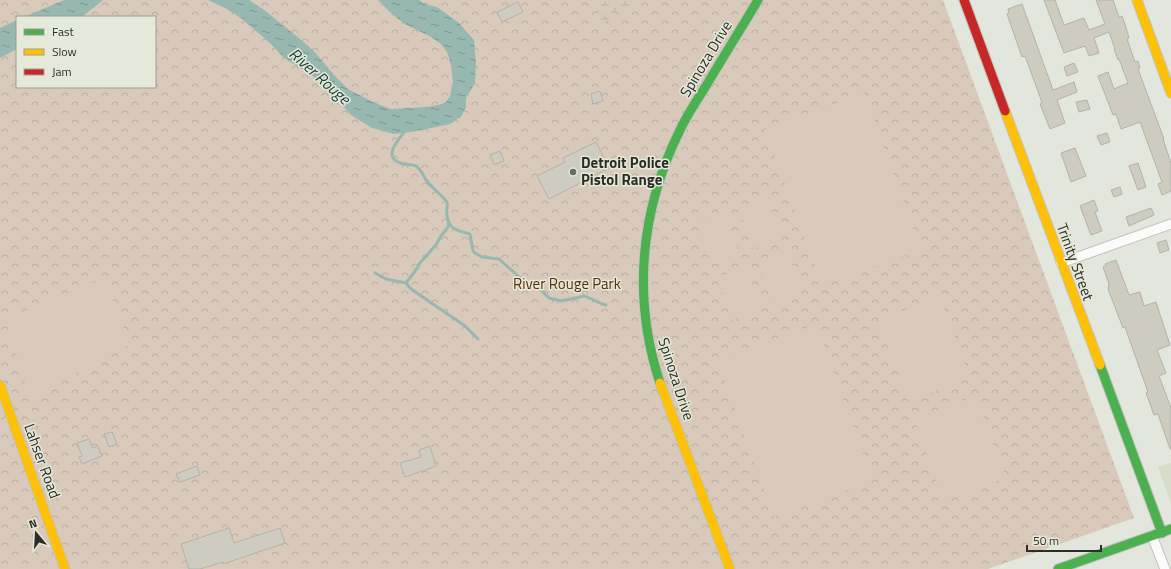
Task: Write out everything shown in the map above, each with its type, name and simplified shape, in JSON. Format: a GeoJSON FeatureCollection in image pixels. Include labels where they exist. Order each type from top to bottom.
{"type":"FeatureCollection","features":[{"type":"Feature","properties":{"kind":"street","name":"Spinoza Drive"},"geometry":{"type":"LineString","coordinates":[[730,569],[654,364],[644,316],[642,268],[644,243],[652,199],[662,169],[680,129],[758,0]]}},
{"type":"Feature","properties":{"kind":"street","name":"Trinity Street"},"geometry":{"type":"LineString","coordinates":[[964,0],[1061,263],[1166,531]]}},
{"type":"Feature","properties":{"kind":"street"},"geometry":{"type":"LineString","coordinates":[[1137,0],[1171,93]]}},
{"type":"Feature","properties":{"kind":"street"},"geometry":{"type":"LineString","coordinates":[[1061,263],[1171,224]]}},
{"type":"Feature","properties":{"kind":"street","name":"Lahser Road"},"geometry":{"type":"LineString","coordinates":[[0,385],[65,569]]}},
{"type":"Feature","properties":{"kind":"street"},"geometry":{"type":"LineString","coordinates":[[1058,569],[1166,531]]}},
{"type":"Feature","properties":{"kind":"street"},"geometry":{"type":"LineString","coordinates":[[1152,536],[1165,569]]}},
{"type":"Feature","properties":{"kind":"shaded area"},"geometry":{"type":"Polygon","coordinates":[[[1171,463],[1171,503],[1158,467],[1171,463]]]}},
{"type":"Feature","properties":{"kind":"green space","name":"River Rouge Park"},"geometry":{"type":"Polygon","coordinates":[[[0,0],[943,0],[1134,518],[988,569],[0,569],[0,0]]]}},
{"type":"Feature","properties":{"kind":"green space"},"geometry":{"type":"Polygon","coordinates":[[[603,0],[633,0],[601,25],[596,12],[603,0]]]}},
{"type":"Feature","properties":{"kind":"green space"},"geometry":{"type":"Polygon","coordinates":[[[864,93],[921,250],[822,286],[765,129],[864,93]]]}},
{"type":"Feature","properties":{"kind":"green space"},"geometry":{"type":"Polygon","coordinates":[[[767,197],[782,239],[753,249],[738,207],[767,197]]]}},
{"type":"Feature","properties":{"kind":"green space"},"geometry":{"type":"Polygon","coordinates":[[[725,212],[740,255],[711,265],[696,222],[725,212]]]}},
{"type":"Feature","properties":{"kind":"green space"},"geometry":{"type":"Polygon","coordinates":[[[788,252],[802,294],[773,305],[758,262],[788,252]]]}},
{"type":"Feature","properties":{"kind":"green space"},"geometry":{"type":"Polygon","coordinates":[[[746,267],[761,309],[732,320],[717,277],[746,267]]]}},
{"type":"Feature","properties":{"kind":"green space"},"geometry":{"type":"Polygon","coordinates":[[[105,278],[130,345],[30,397],[5,319],[105,278]]]}},
{"type":"Feature","properties":{"kind":"green space"},"geometry":{"type":"Polygon","coordinates":[[[939,297],[970,378],[908,401],[878,320],[939,297]]]}},
{"type":"Feature","properties":{"kind":"green space"},"geometry":{"type":"Polygon","coordinates":[[[816,324],[873,481],[774,517],[717,360],[816,324]]]}},
{"type":"Feature","properties":{"kind":"green space"},"geometry":{"type":"Polygon","coordinates":[[[975,396],[1006,477],[944,501],[914,419],[975,396]]]}},
{"type":"Feature","properties":{"kind":"water"},"geometry":{"type":"Polygon","coordinates":[[[64,0],[103,0],[83,16],[26,16],[64,0]]]}},
{"type":"Feature","properties":{"kind":"water","name":"River Rouge"},"geometry":{"type":"Polygon","coordinates":[[[208,0],[249,0],[267,12],[313,50],[348,89],[375,103],[391,109],[439,105],[446,102],[450,96],[453,82],[451,65],[447,52],[441,44],[431,37],[405,24],[393,15],[378,0],[419,0],[425,4],[437,7],[459,23],[474,40],[476,63],[475,83],[466,98],[466,107],[461,117],[450,124],[394,134],[372,128],[351,115],[323,84],[284,58],[270,43],[242,19],[227,9],[208,0]]]}},
{"type":"Feature","properties":{"kind":"water"},"geometry":{"type":"Polygon","coordinates":[[[16,20],[16,50],[0,58],[0,28],[16,20]]]}},
{"type":"Feature","properties":{"kind":"building"},"geometry":{"type":"Polygon","coordinates":[[[1044,0],[1055,0],[1064,25],[1084,18],[1089,30],[1105,24],[1096,0],[1113,0],[1119,17],[1122,16],[1125,24],[1129,38],[1127,39],[1135,62],[1138,61],[1140,68],[1138,69],[1164,139],[1171,163],[1171,191],[1162,195],[1158,184],[1162,182],[1140,122],[1121,129],[1116,114],[1113,115],[1098,76],[1108,72],[1114,89],[1128,83],[1119,59],[1118,60],[1109,32],[1094,38],[1099,53],[1089,56],[1085,46],[1064,53],[1044,0]]]}},
{"type":"Feature","properties":{"kind":"building"},"geometry":{"type":"Polygon","coordinates":[[[518,2],[523,12],[502,22],[497,12],[518,2]]]}},
{"type":"Feature","properties":{"kind":"building"},"geometry":{"type":"Polygon","coordinates":[[[1022,4],[1053,90],[1074,82],[1077,92],[1057,100],[1065,123],[1050,129],[1040,104],[1042,103],[1025,56],[1022,57],[1007,14],[1009,13],[1008,9],[1022,4]]]}},
{"type":"Feature","properties":{"kind":"building"},"geometry":{"type":"Polygon","coordinates":[[[1074,63],[1078,72],[1067,76],[1064,67],[1074,63]]]}},
{"type":"Feature","properties":{"kind":"building"},"geometry":{"type":"Polygon","coordinates":[[[600,91],[603,101],[593,104],[591,94],[600,91]]]}},
{"type":"Feature","properties":{"kind":"building"},"geometry":{"type":"Polygon","coordinates":[[[1087,100],[1090,109],[1079,112],[1076,102],[1087,100]]]}},
{"type":"Feature","properties":{"kind":"building"},"geometry":{"type":"Polygon","coordinates":[[[1107,133],[1110,142],[1101,145],[1097,136],[1107,133]]]}},
{"type":"Feature","properties":{"kind":"building","name":"Detroit Police Pistol Range"},"geometry":{"type":"Polygon","coordinates":[[[596,142],[609,168],[549,199],[537,176],[565,162],[563,158],[596,142]]]}},
{"type":"Feature","properties":{"kind":"building"},"geometry":{"type":"Polygon","coordinates":[[[1075,148],[1086,176],[1071,182],[1061,153],[1075,148]]]}},
{"type":"Feature","properties":{"kind":"building"},"geometry":{"type":"Polygon","coordinates":[[[500,151],[504,161],[494,165],[490,155],[500,151]]]}},
{"type":"Feature","properties":{"kind":"building"},"geometry":{"type":"Polygon","coordinates":[[[1138,163],[1146,187],[1138,190],[1129,166],[1138,163]]]}},
{"type":"Feature","properties":{"kind":"building"},"geometry":{"type":"Polygon","coordinates":[[[1120,187],[1122,194],[1114,197],[1111,190],[1120,187]]]}},
{"type":"Feature","properties":{"kind":"building"},"geometry":{"type":"Polygon","coordinates":[[[1094,200],[1098,211],[1095,212],[1102,231],[1091,235],[1080,206],[1094,200]]]}},
{"type":"Feature","properties":{"kind":"building"},"geometry":{"type":"Polygon","coordinates":[[[1151,208],[1154,215],[1129,226],[1126,217],[1151,208]]]}},
{"type":"Feature","properties":{"kind":"building"},"geometry":{"type":"Polygon","coordinates":[[[1166,240],[1169,250],[1160,253],[1157,243],[1166,240]]]}},
{"type":"Feature","properties":{"kind":"building"},"geometry":{"type":"Polygon","coordinates":[[[1116,260],[1129,295],[1140,292],[1144,306],[1156,302],[1170,345],[1157,350],[1166,373],[1159,376],[1171,408],[1171,449],[1158,414],[1154,415],[1146,393],[1148,392],[1125,327],[1123,328],[1108,289],[1109,284],[1103,267],[1106,265],[1105,264],[1116,260]]]}},
{"type":"Feature","properties":{"kind":"building"},"geometry":{"type":"Polygon","coordinates":[[[112,432],[117,444],[109,447],[104,434],[112,432]]]}},
{"type":"Feature","properties":{"kind":"building"},"geometry":{"type":"Polygon","coordinates":[[[89,439],[93,448],[98,446],[102,456],[82,464],[79,457],[82,456],[77,443],[89,439]]]}},
{"type":"Feature","properties":{"kind":"building"},"geometry":{"type":"Polygon","coordinates":[[[430,446],[436,466],[405,477],[400,463],[421,457],[419,450],[430,446]]]}},
{"type":"Feature","properties":{"kind":"building"},"geometry":{"type":"Polygon","coordinates":[[[197,466],[200,475],[180,482],[176,474],[197,466]]]}},
{"type":"Feature","properties":{"kind":"building"},"geometry":{"type":"Polygon","coordinates":[[[229,528],[234,543],[280,528],[285,543],[223,564],[223,562],[200,569],[189,569],[181,544],[229,528]]]}},
{"type":"Feature","properties":{"kind":"waterway"},"geometry":{"type":"LineString","coordinates":[[406,130],[396,143],[392,156],[400,163],[414,165],[420,169],[429,184],[447,202],[449,224],[455,229],[470,234],[473,251],[475,253],[482,257],[499,259],[526,283],[537,286],[549,298],[561,301],[585,296],[606,305]]}},
{"type":"Feature","properties":{"kind":"waterway"},"geometry":{"type":"LineString","coordinates":[[406,283],[419,264],[436,245],[448,227],[449,222]]}},
{"type":"Feature","properties":{"kind":"waterway"},"geometry":{"type":"LineString","coordinates":[[375,273],[386,279],[406,283],[411,289],[465,326],[478,339]]}},
{"type":"Feature","properties":{"kind":"traffic: fast"},"geometry":{"type":"LineString","coordinates":[[660,383],[651,351],[643,287],[644,255],[656,192],[667,161],[683,124],[758,0]]}},
{"type":"Feature","properties":{"kind":"traffic: fast"},"geometry":{"type":"LineString","coordinates":[[1100,365],[1162,533]]}},
{"type":"Feature","properties":{"kind":"traffic: fast"},"geometry":{"type":"LineString","coordinates":[[1058,569],[1171,529]]}},
{"type":"Feature","properties":{"kind":"traffic: slow"},"geometry":{"type":"LineString","coordinates":[[1137,0],[1171,93]]}},
{"type":"Feature","properties":{"kind":"traffic: slow"},"geometry":{"type":"LineString","coordinates":[[1005,111],[1100,365]]}},
{"type":"Feature","properties":{"kind":"traffic: slow"},"geometry":{"type":"LineString","coordinates":[[660,383],[730,569]]}},
{"type":"Feature","properties":{"kind":"traffic: slow"},"geometry":{"type":"LineString","coordinates":[[0,385],[65,569]]}},
{"type":"Feature","properties":{"kind":"traffic: jam"},"geometry":{"type":"LineString","coordinates":[[964,0],[1005,111]]}},
{"type":"Feature","properties":{"kind":"place","name":"Detroit Police Pistol Range"},"geometry":{"type":"Point","coordinates":[573,172]}}]}
